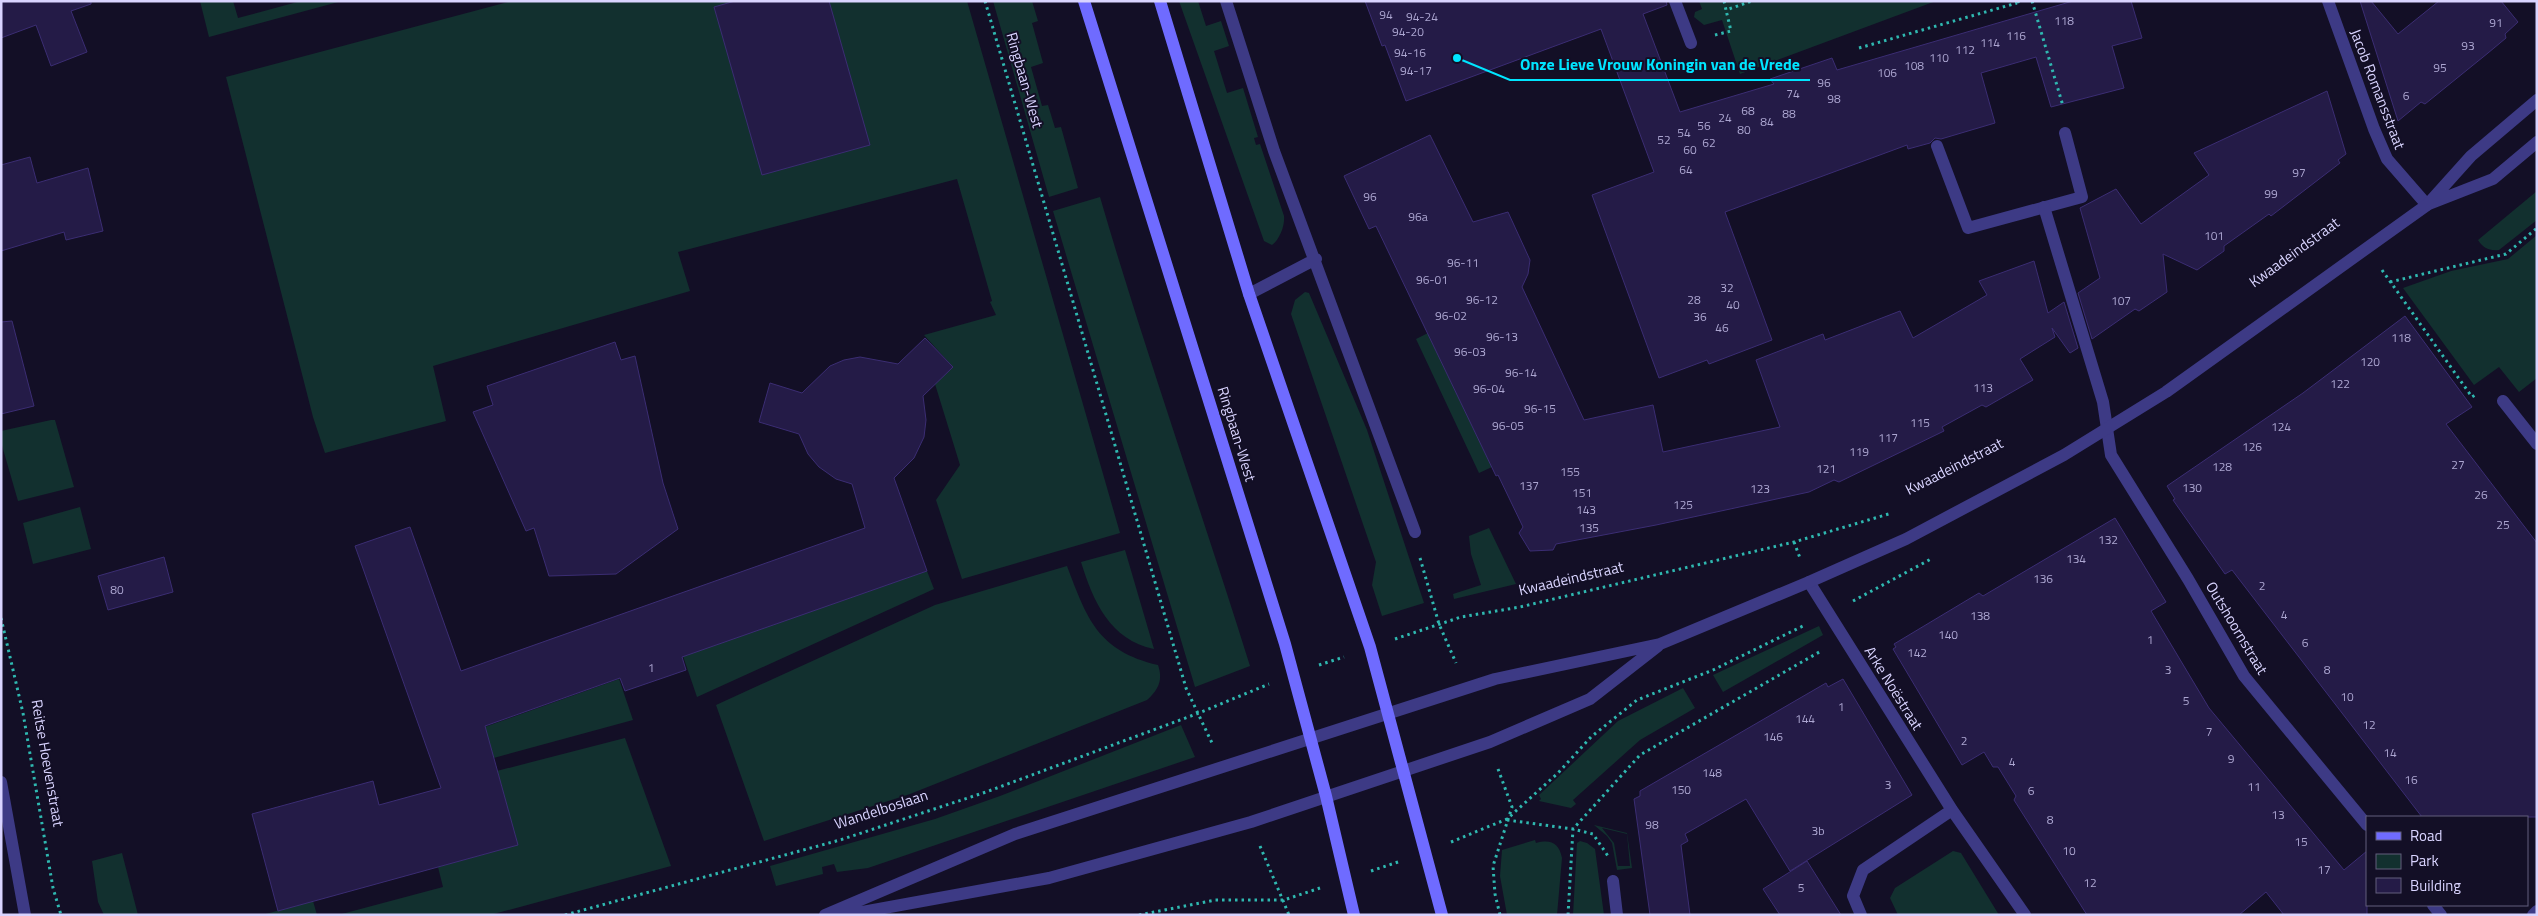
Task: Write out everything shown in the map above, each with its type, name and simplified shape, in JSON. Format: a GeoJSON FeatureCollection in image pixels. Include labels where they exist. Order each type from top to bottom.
{"type":"FeatureCollection","features":[{"type":"Feature","properties":{"kind":"main road","name":"Ringbaan-West"},"geometry":{"type":"LineString","coordinates":[[1084,1],[1282,635],[1326,796],[1354,915]]}},
{"type":"Feature","properties":{"kind":"main road"},"geometry":{"type":"LineString","coordinates":[[1160,1],[1249,294],[1370,647],[1442,915]]}},
{"type":"Feature","properties":{"kind":"street"},"geometry":{"type":"LineString","coordinates":[[1226,1],[1274,151],[1316,259],[1415,532]]}},
{"type":"Feature","properties":{"kind":"street"},"geometry":{"type":"LineString","coordinates":[[1675,1],[1691,43]]}},
{"type":"Feature","properties":{"kind":"street","name":"Jacob Romansstraat"},"geometry":{"type":"LineString","coordinates":[[2328,1],[2374,129],[2387,159],[2427,205]]}},
{"type":"Feature","properties":{"kind":"street"},"geometry":{"type":"LineString","coordinates":[[824,915],[1015,834],[1495,679],[1660,644],[1906,539],[2107,431],[2166,392],[2367,250],[2427,205],[2471,156],[2537,100]]}},
{"type":"Feature","properties":{"kind":"street"},"geometry":{"type":"LineString","coordinates":[[1937,146],[1968,228],[2082,197],[2065,133]]}},
{"type":"Feature","properties":{"kind":"street"},"geometry":{"type":"LineString","coordinates":[[2427,205],[2493,179],[2537,142]]}},
{"type":"Feature","properties":{"kind":"street","name":"Outshoornstraat"},"geometry":{"type":"LineString","coordinates":[[2044,207],[2103,402],[2112,455],[2188,579],[2244,676],[2366,824]]}},
{"type":"Feature","properties":{"kind":"street"},"geometry":{"type":"LineString","coordinates":[[1249,294],[1316,259]]}},
{"type":"Feature","properties":{"kind":"street"},"geometry":{"type":"LineString","coordinates":[[2503,401],[2537,444]]}},
{"type":"Feature","properties":{"kind":"street","name":"Arke Noëstraat"},"geometry":{"type":"LineString","coordinates":[[1809,582],[1952,810],[2025,915]]}},
{"type":"Feature","properties":{"kind":"street"},"geometry":{"type":"LineString","coordinates":[[846,915],[1049,878],[1228,829],[1403,769],[1490,742],[1590,699],[1660,644]]}},
{"type":"Feature","properties":{"kind":"street"},"geometry":{"type":"LineString","coordinates":[[1,782],[25,915]]}},
{"type":"Feature","properties":{"kind":"street"},"geometry":{"type":"LineString","coordinates":[[1861,915],[1853,896],[1862,870],[1952,810]]}},
{"type":"Feature","properties":{"kind":"street"},"geometry":{"type":"LineString","coordinates":[[1613,881],[1617,915]]}},
{"type":"Feature","properties":{"kind":"street"},"geometry":{"type":"LineString","coordinates":[[2533,915],[2537,911]]}},
{"type":"Feature","properties":{"kind":"path","name":"Ringbaan-West"},"geometry":{"type":"LineString","coordinates":[[985,1],[1186,688],[1199,713]]}},
{"type":"Feature","properties":{"kind":"path"},"geometry":{"type":"LineString","coordinates":[[1724,1],[1726,10],[1752,1]]}},
{"type":"Feature","properties":{"kind":"path"},"geometry":{"type":"LineString","coordinates":[[1859,48],[2023,1]]}},
{"type":"Feature","properties":{"kind":"path"},"geometry":{"type":"LineString","coordinates":[[2032,1],[2069,125],[2065,133]]}},
{"type":"Feature","properties":{"kind":"path"},"geometry":{"type":"LineString","coordinates":[[2390,282],[2506,254],[2537,228]]}},
{"type":"Feature","properties":{"kind":"path"},"geometry":{"type":"LineString","coordinates":[[2367,250],[2472,397],[2491,384],[2503,401]]}},
{"type":"Feature","properties":{"kind":"path","name":"Kwaadeindstraat"},"geometry":{"type":"LineString","coordinates":[[1415,532],[1422,569],[1439,624],[1461,617],[1529,605],[1794,542],[1898,511]]}},
{"type":"Feature","properties":{"kind":"path"},"geometry":{"type":"LineString","coordinates":[[1139,915],[1215,900],[1284,900],[1426,852],[1507,820],[1558,773],[1591,737],[1638,700],[1713,670],[1829,614]]}},
{"type":"Feature","properties":{"kind":"path","name":"Reitse Hoevenstraat"},"geometry":{"type":"LineString","coordinates":[[1,618],[23,713],[53,888],[61,915]]}},
{"type":"Feature","properties":{"kind":"path"},"geometry":{"type":"LineString","coordinates":[[1568,915],[1573,829],[1640,755],[1844,638]]}},
{"type":"Feature","properties":{"kind":"path","name":"Wandelboslaan"},"geometry":{"type":"LineString","coordinates":[[565,915],[840,840],[986,792],[1199,713]]}},
{"type":"Feature","properties":{"kind":"path"},"geometry":{"type":"LineString","coordinates":[[1507,820],[1573,829],[1593,834],[1604,847],[1611,863],[1613,881]]}},
{"type":"Feature","properties":{"kind":"path"},"geometry":{"type":"LineString","coordinates":[[1284,900],[1289,915]]}},
{"type":"Feature","properties":{"kind":"green space"},"geometry":{"type":"Polygon","coordinates":[[[200,1],[233,1],[238,18],[301,1],[342,1],[209,37],[200,1]]]}},
{"type":"Feature","properties":{"kind":"green space"},"geometry":{"type":"Polygon","coordinates":[[[512,1],[967,1],[1120,533],[962,579],[936,500],[960,465],[935,384],[953,367],[924,335],[996,315],[990,302],[992,301],[957,179],[678,252],[690,291],[433,366],[446,421],[325,453],[313,417],[226,77],[512,1]]]}},
{"type":"Feature","properties":{"kind":"green space"},"geometry":{"type":"Polygon","coordinates":[[[993,1],[1032,1],[1038,21],[1032,23],[1043,63],[1031,67],[1042,106],[1048,105],[1055,128],[1061,127],[1078,188],[1049,197],[993,1]]]}},
{"type":"Feature","properties":{"kind":"green space"},"geometry":{"type":"Polygon","coordinates":[[[1179,1],[1198,1],[1206,26],[1221,21],[1229,46],[1214,51],[1227,93],[1243,88],[1258,137],[1254,138],[1256,145],[1260,144],[1284,216],[1281,232],[1272,245],[1264,241],[1179,1]]]}},
{"type":"Feature","properties":{"kind":"green space"},"geometry":{"type":"Polygon","coordinates":[[[1699,1],[1936,1],[1740,74],[1722,20],[1704,25],[1694,17],[1695,12],[1702,9],[1699,1]]]}},
{"type":"Feature","properties":{"kind":"green space"},"geometry":{"type":"Polygon","coordinates":[[[2537,191],[2537,220],[2499,250],[2492,250],[2482,245],[2478,240],[2537,191]]]}},
{"type":"Feature","properties":{"kind":"green space"},"geometry":{"type":"Polygon","coordinates":[[[1100,197],[1136,315],[1250,666],[1195,687],[1053,211],[1100,197]]]}},
{"type":"Feature","properties":{"kind":"green space"},"geometry":{"type":"Polygon","coordinates":[[[2537,235],[2537,378],[2519,392],[2499,367],[2474,385],[2403,288],[2451,271],[2508,259],[2537,235]]]}},
{"type":"Feature","properties":{"kind":"green space"},"geometry":{"type":"Polygon","coordinates":[[[1305,292],[1309,293],[1367,430],[1424,603],[1382,616],[1372,585],[1376,562],[1291,314],[1295,300],[1305,292]]]}},
{"type":"Feature","properties":{"kind":"green space"},"geometry":{"type":"Polygon","coordinates":[[[1428,333],[1492,467],[1479,473],[1416,339],[1428,333]]]}},
{"type":"Feature","properties":{"kind":"green space"},"geometry":{"type":"Polygon","coordinates":[[[55,420],[74,487],[18,501],[1,442],[1,431],[55,420]]]}},
{"type":"Feature","properties":{"kind":"green space"},"geometry":{"type":"Polygon","coordinates":[[[80,507],[91,549],[33,564],[23,523],[80,507]]]}},
{"type":"Feature","properties":{"kind":"green space"},"geometry":{"type":"Polygon","coordinates":[[[1489,528],[1516,584],[1454,599],[1453,594],[1481,585],[1471,554],[1469,536],[1489,528]]]}},
{"type":"Feature","properties":{"kind":"green space"},"geometry":{"type":"Polygon","coordinates":[[[1125,550],[1154,649],[1126,637],[1115,628],[1106,617],[1091,591],[1081,562],[1125,550]]]}},
{"type":"Feature","properties":{"kind":"green space"},"geometry":{"type":"Polygon","coordinates":[[[1067,566],[1089,617],[1108,641],[1121,651],[1158,665],[1159,684],[1147,700],[910,794],[764,841],[716,705],[935,605],[1067,566]]]}},
{"type":"Feature","properties":{"kind":"green space"},"geometry":{"type":"Polygon","coordinates":[[[927,571],[934,589],[697,697],[683,656],[927,571]]]}},
{"type":"Feature","properties":{"kind":"green space"},"geometry":{"type":"Polygon","coordinates":[[[1819,626],[1823,635],[1723,692],[1713,675],[1819,626]]]}},
{"type":"Feature","properties":{"kind":"green space"},"geometry":{"type":"Polygon","coordinates":[[[619,679],[633,720],[490,759],[482,728],[619,679]]]}},
{"type":"Feature","properties":{"kind":"green space"},"geometry":{"type":"Polygon","coordinates":[[[1683,688],[1695,708],[1640,740],[1573,800],[1576,804],[1571,808],[1539,801],[1541,799],[1539,795],[1618,721],[1683,688]]]}},
{"type":"Feature","properties":{"kind":"green space"},"geometry":{"type":"Polygon","coordinates":[[[1181,725],[1195,757],[868,868],[837,872],[834,864],[822,867],[823,874],[776,886],[770,866],[935,819],[1000,796],[1181,725]]]}},
{"type":"Feature","properties":{"kind":"green space"},"geometry":{"type":"Polygon","coordinates":[[[625,738],[671,866],[490,915],[338,915],[443,887],[438,867],[517,845],[498,773],[493,772],[625,738]]]}},
{"type":"Feature","properties":{"kind":"green space"},"geometry":{"type":"Polygon","coordinates":[[[1594,825],[1627,833],[1632,868],[1617,870],[1612,843],[1594,825]],[[1602,828],[1614,843],[1618,866],[1630,866],[1627,834],[1602,828]]]}},
{"type":"Feature","properties":{"kind":"green space"},"geometry":{"type":"Polygon","coordinates":[[[1535,840],[1536,843],[1554,843],[1561,853],[1557,915],[1507,915],[1500,876],[1502,850],[1535,840]]]}},
{"type":"Feature","properties":{"kind":"green space"},"geometry":{"type":"Polygon","coordinates":[[[1580,841],[1587,843],[1595,849],[1604,915],[1573,915],[1577,843],[1580,841]]]}},
{"type":"Feature","properties":{"kind":"green space"},"geometry":{"type":"Polygon","coordinates":[[[1953,851],[1961,853],[1999,915],[1898,915],[1890,898],[1895,888],[1953,851]]]}},
{"type":"Feature","properties":{"kind":"green space"},"geometry":{"type":"Polygon","coordinates":[[[122,853],[138,915],[104,915],[98,902],[92,861],[122,853]]]}},
{"type":"Feature","properties":{"kind":"green space"},"geometry":{"type":"Polygon","coordinates":[[[313,901],[317,915],[262,915],[313,901]]]}},
{"type":"Feature","properties":{"kind":"building"},"geometry":{"type":"Polygon","coordinates":[[[1,1],[91,1],[91,4],[71,11],[87,52],[51,66],[36,25],[1,38],[1,1]]]}},
{"type":"Feature","properties":{"kind":"building"},"geometry":{"type":"Polygon","coordinates":[[[735,1],[829,1],[870,145],[762,175],[714,7],[735,1]]]}},
{"type":"Feature","properties":{"kind":"building"},"geometry":{"type":"Polygon","coordinates":[[[1365,1],[1666,1],[1667,5],[1643,14],[1680,112],[1774,84],[1770,79],[1832,58],[1837,70],[2073,1],[2131,1],[2142,38],[2112,46],[2124,88],[2051,107],[2036,57],[1981,73],[1995,123],[1941,139],[1935,138],[1930,143],[1908,149],[1907,145],[1725,212],[1772,340],[1709,364],[1707,360],[1659,378],[1592,195],[1654,172],[1601,29],[1406,101],[1385,45],[1382,46],[1365,1]]]}},
{"type":"Feature","properties":{"kind":"building"},"geometry":{"type":"Polygon","coordinates":[[[2360,1],[2371,1],[2398,34],[2439,1],[2501,1],[2518,22],[2505,34],[2506,38],[2488,53],[2425,104],[2421,102],[2398,121],[2360,1]]]}},
{"type":"Feature","properties":{"kind":"building"},"geometry":{"type":"Polygon","coordinates":[[[2327,91],[2346,154],[2338,160],[2340,163],[2271,216],[2269,214],[2224,246],[2224,251],[2197,270],[2163,254],[2167,292],[2139,311],[2135,309],[2092,339],[2078,293],[2100,278],[2080,208],[2116,189],[2141,224],[2209,175],[2194,153],[2327,91]]]}},
{"type":"Feature","properties":{"kind":"building"},"geometry":{"type":"Polygon","coordinates":[[[1430,135],[1473,222],[1508,212],[1530,260],[1528,274],[1522,287],[1584,420],[1653,405],[1663,452],[1780,427],[1756,360],[1823,334],[1825,340],[1900,311],[1913,338],[1987,295],[1979,281],[2034,261],[2048,313],[2064,302],[2078,348],[2070,353],[2052,328],[2055,337],[2020,359],[2033,380],[1986,407],[1982,405],[1942,427],[1944,431],[1839,482],[1834,480],[1809,492],[1656,525],[1556,544],[1553,550],[1530,551],[1519,533],[1523,527],[1498,475],[1496,476],[1376,226],[1369,229],[1344,176],[1430,135]]]}},
{"type":"Feature","properties":{"kind":"building"},"geometry":{"type":"Polygon","coordinates":[[[30,157],[37,183],[88,168],[103,231],[66,240],[64,232],[1,251],[1,165],[30,157]]]}},
{"type":"Feature","properties":{"kind":"building"},"geometry":{"type":"Polygon","coordinates":[[[2405,316],[2472,407],[2446,424],[2537,543],[2537,817],[2421,816],[2232,570],[2225,574],[2173,500],[2175,499],[2167,486],[2303,393],[2405,316]]]}},
{"type":"Feature","properties":{"kind":"building"},"geometry":{"type":"Polygon","coordinates":[[[12,321],[34,406],[1,414],[1,322],[12,321]]]}},
{"type":"Feature","properties":{"kind":"building"},"geometry":{"type":"Polygon","coordinates":[[[925,338],[953,367],[923,396],[926,420],[924,437],[914,458],[894,478],[927,571],[682,657],[686,670],[625,691],[620,678],[485,726],[518,845],[278,911],[252,814],[373,781],[379,805],[441,788],[355,546],[410,527],[461,671],[865,528],[852,484],[836,479],[819,467],[808,454],[799,434],[759,422],[770,383],[802,393],[830,366],[844,360],[860,357],[898,364],[925,338]]]}},
{"type":"Feature","properties":{"kind":"building"},"geometry":{"type":"Polygon","coordinates":[[[615,342],[621,360],[635,356],[663,483],[678,529],[616,574],[549,576],[534,528],[526,531],[473,412],[493,405],[487,386],[615,342]]]}},
{"type":"Feature","properties":{"kind":"building"},"geometry":{"type":"Polygon","coordinates":[[[2115,518],[2166,602],[2151,611],[2209,708],[2344,870],[2366,852],[2367,915],[2284,915],[2266,892],[2239,915],[2087,915],[2014,800],[2016,796],[1998,767],[1993,767],[1984,752],[1962,765],[1893,649],[1896,647],[1894,644],[1979,593],[1983,596],[2115,518]]]}},
{"type":"Feature","properties":{"kind":"building"},"geometry":{"type":"Polygon","coordinates":[[[164,557],[173,592],[108,610],[98,576],[164,557]]]}},
{"type":"Feature","properties":{"kind":"building"},"geometry":{"type":"Polygon","coordinates":[[[1843,679],[1912,795],[1790,871],[1746,799],[1685,834],[1688,841],[1681,845],[1690,915],[1650,915],[1634,799],[1640,796],[1640,791],[1826,683],[1828,687],[1843,679]]]}},
{"type":"Feature","properties":{"kind":"building"},"geometry":{"type":"Polygon","coordinates":[[[1807,861],[1841,915],[1780,915],[1763,889],[1807,861]]]}},
{"type":"Feature","properties":{"kind":"place","name":"Onze Lieve Vrouw Koningin van de Vrede"},"geometry":{"type":"Point","coordinates":[1457,58]}}]}
